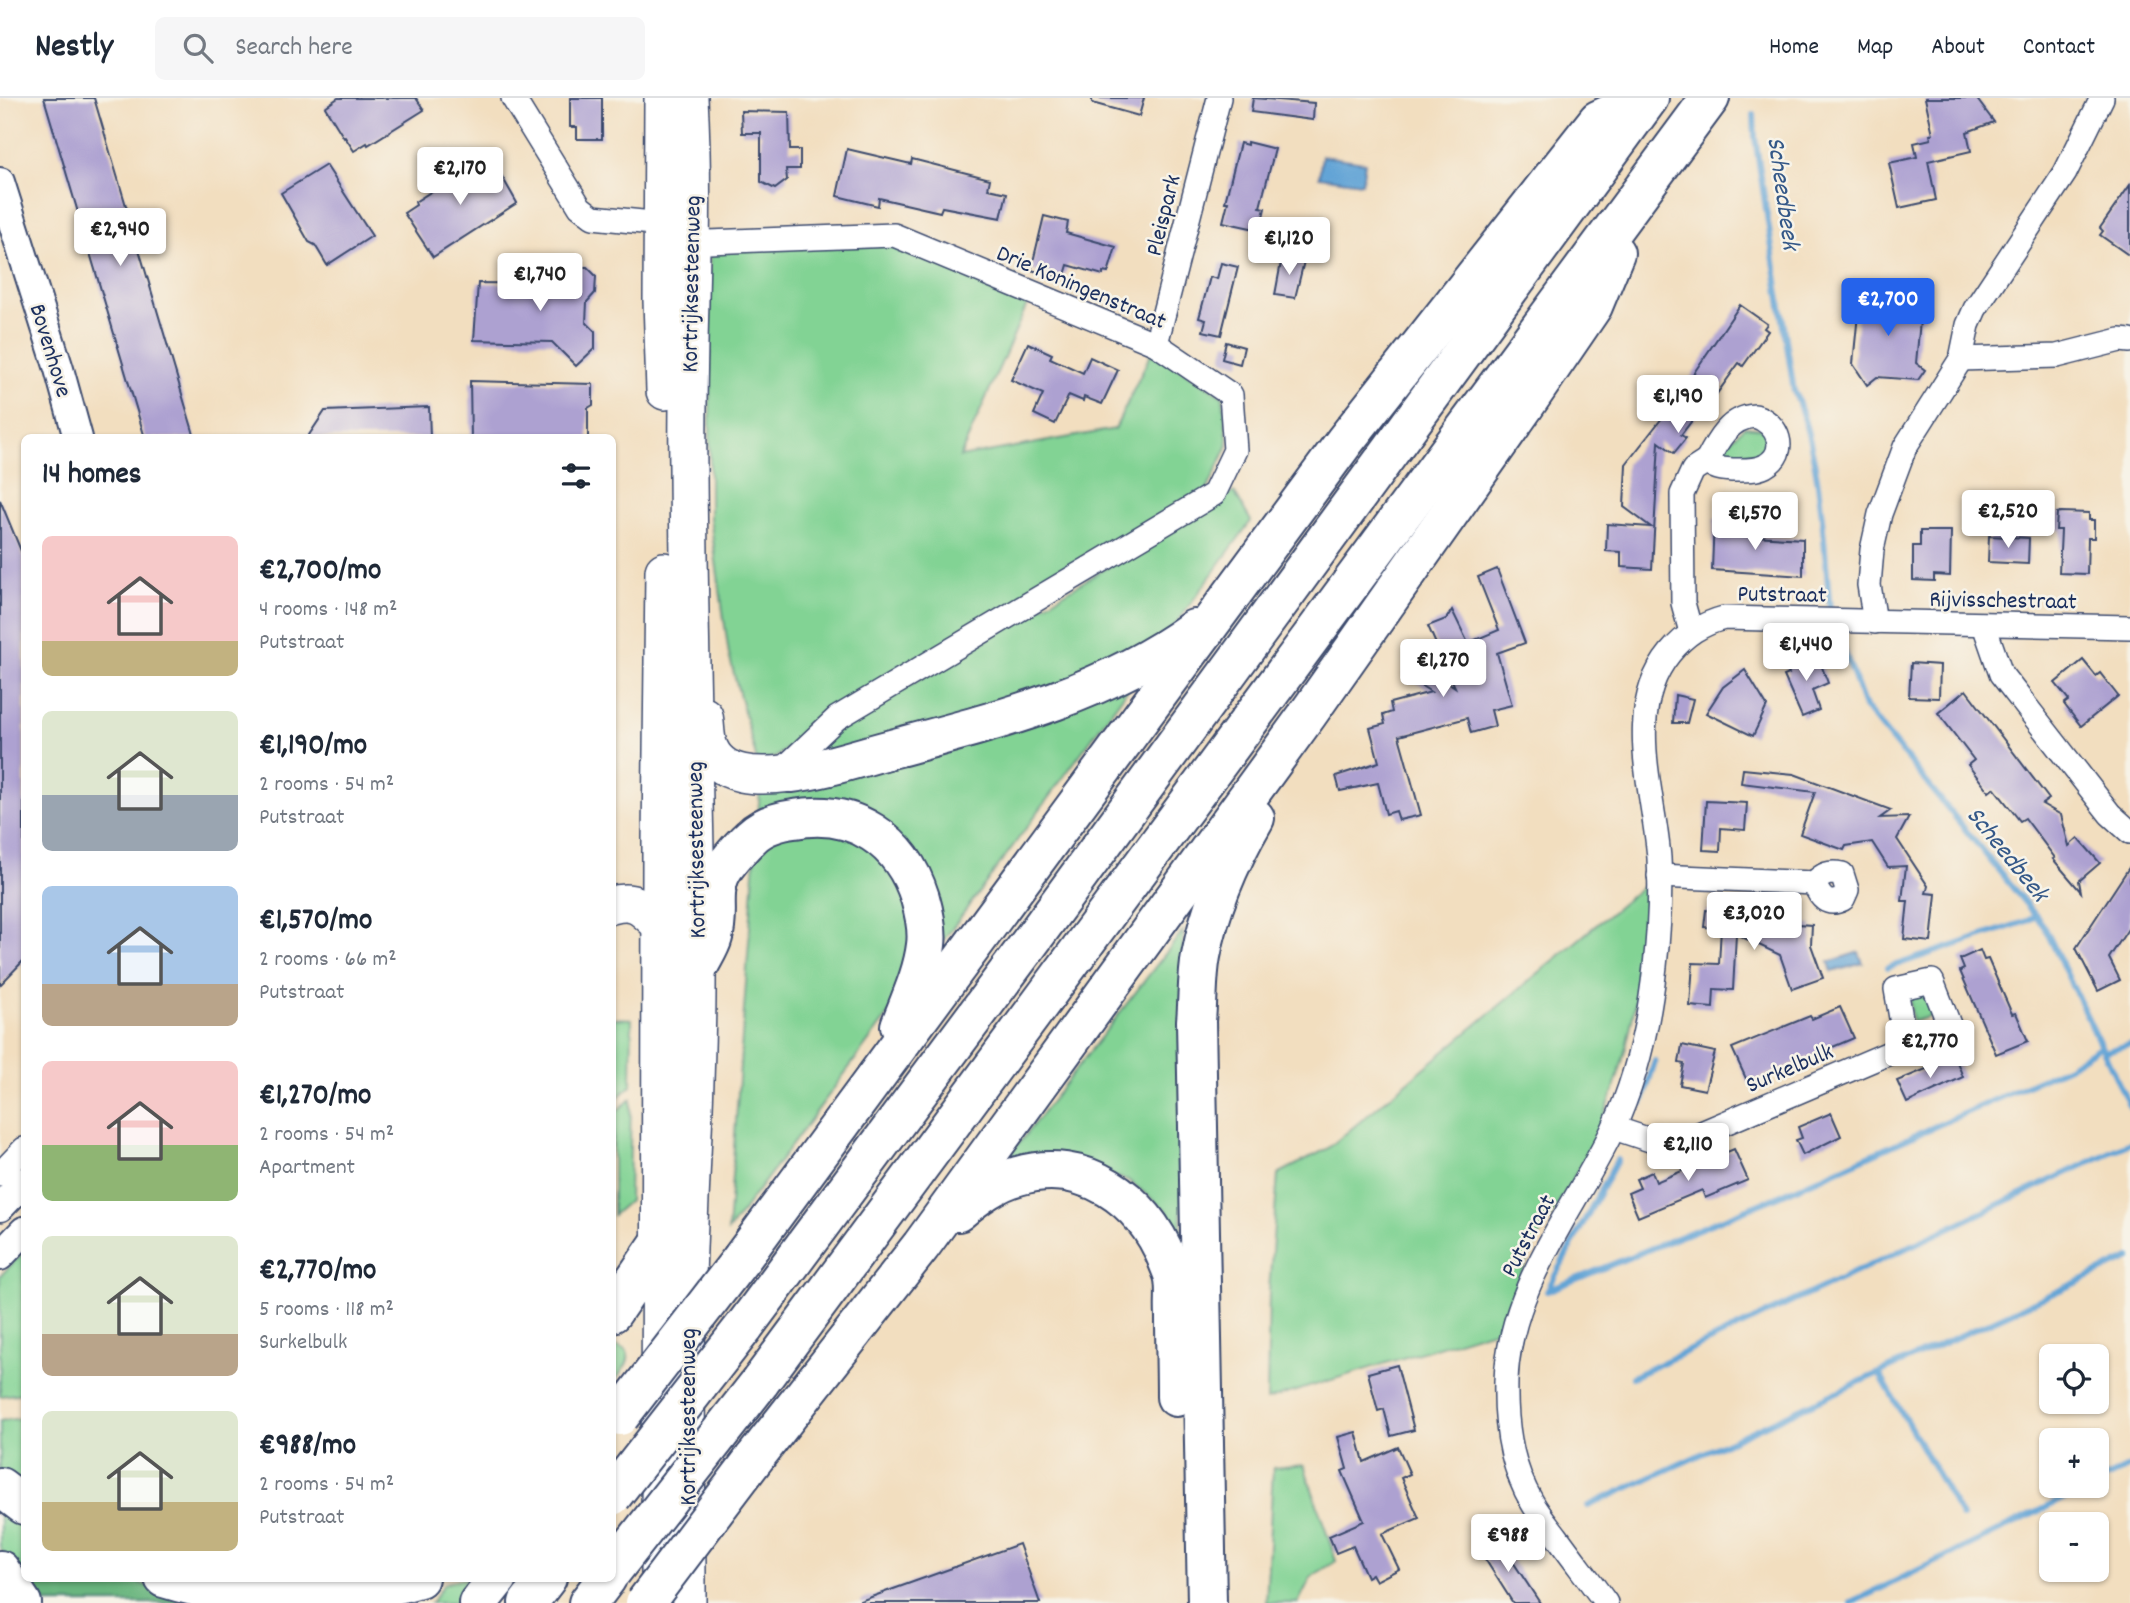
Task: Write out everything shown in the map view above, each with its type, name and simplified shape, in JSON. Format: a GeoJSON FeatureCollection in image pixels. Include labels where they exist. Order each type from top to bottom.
{"type":"FeatureCollection","features":[{"type":"Feature","properties":{"kind":"highway"},"geometry":{"type":"LineString","coordinates":[[616,1421],[885,1068],[1345,442],[1598,120],[1647,98]]}},
{"type":"Feature","properties":{"kind":"highway"},"geometry":{"type":"LineString","coordinates":[[616,1491],[744,1327],[1040,929],[1647,98]]}},
{"type":"Feature","properties":{"kind":"highway"},"geometry":{"type":"LineString","coordinates":[[616,1567],[760,1382],[1710,98]]}},
{"type":"Feature","properties":{"kind":"highway"},"geometry":{"type":"LineString","coordinates":[[645,1603],[921,1246],[1308,714],[1593,306],[1639,195]]}},
{"type":"Feature","properties":{"kind":"highway"},"geometry":{"type":"LineString","coordinates":[[783,774],[830,767],[951,733],[1098,684],[1164,651],[1219,611]]}},
{"type":"Feature","properties":{"kind":"highway"},"geometry":{"type":"LineString","coordinates":[[1207,1603],[1196,1021],[1200,957],[1217,898],[1236,854],[1290,757],[1308,714]]}},
{"type":"Feature","properties":{"kind":"highway"},"geometry":{"type":"LineString","coordinates":[[697,970],[714,935],[716,884],[725,866],[752,835],[778,822],[817,815],[856,823],[879,836],[898,855],[915,884],[924,911],[927,943],[921,969],[885,1068]]}},
{"type":"Feature","properties":{"kind":"highway"},"geometry":{"type":"LineString","coordinates":[[921,1246],[972,1200],[999,1183],[1019,1175],[1047,1171],[1074,1174],[1119,1192],[1150,1224],[1163,1248],[1174,1278],[1181,1603]]}},
{"type":"Feature","properties":{"kind":"highway"},"geometry":{"type":"LineString","coordinates":[[616,1307],[661,1241]]}},
{"type":"Feature","properties":{"kind":"highway"},"geometry":{"type":"LineString","coordinates":[[0,1487],[21,1503]]}},
{"type":"Feature","properties":{"kind":"highway"},"geometry":{"type":"LineString","coordinates":[[1205,1511],[1219,1527],[1224,1603]]}},
{"type":"Feature","properties":{"kind":"highway"},"geometry":{"type":"LineString","coordinates":[[0,1570],[22,1603]]}},
{"type":"Feature","properties":{"kind":"highway"},"geometry":{"type":"LineString","coordinates":[[178,1582],[237,1599],[306,1601],[372,1594],[407,1582]]}},
{"type":"Feature","properties":{"kind":"highway"},"geometry":{"type":"LineString","coordinates":[[409,1603],[423,1582]]}},
{"type":"Feature","properties":{"kind":"highway"},"geometry":{"type":"LineString","coordinates":[[478,1603],[495,1582]]}},
{"type":"Feature","properties":{"kind":"highway"},"geometry":{"type":"LineString","coordinates":[[528,1603],[544,1582]]}},
{"type":"Feature","properties":{"kind":"main road","name":"Kortrijksesteenweg"},"geometry":{"type":"LineString","coordinates":[[663,98],[677,231],[687,413],[690,690],[696,821],[697,970],[687,1282],[687,1603]]}},
{"type":"Feature","properties":{"kind":"main road","name":"Kortrijksesteenweg"},"geometry":{"type":"LineString","coordinates":[[660,1603],[661,925],[666,475],[677,231],[689,98]]}},
{"type":"Feature","properties":{"kind":"main road"},"geometry":{"type":"LineString","coordinates":[[690,690],[701,700],[708,743],[720,764],[740,773],[759,776],[783,774]]}},
{"type":"Feature","properties":{"kind":"main road"},"geometry":{"type":"LineString","coordinates":[[616,904],[625,901],[638,905],[661,925]]}},
{"type":"Feature","properties":{"kind":"street","name":"Drie Koningenstraat"},"geometry":{"type":"LineString","coordinates":[[513,98],[580,208],[593,217],[677,231],[708,242],[894,235],[1156,344],[1231,395],[1235,450],[1214,495],[837,719],[783,774]]}},
{"type":"Feature","properties":{"kind":"street","name":"Pleispark"},"geometry":{"type":"LineString","coordinates":[[1156,344],[1219,98]]}},
{"type":"Feature","properties":{"kind":"street"},"geometry":{"type":"LineString","coordinates":[[1875,622],[1869,584],[1872,550],[1880,514],[1905,447],[1961,359],[1968,325],[1975,309],[2065,173],[2102,98]]}},
{"type":"Feature","properties":{"kind":"street","name":"Bovenhove"},"geometry":{"type":"LineString","coordinates":[[0,182],[77,434]]}},
{"type":"Feature","properties":{"kind":"street"},"geometry":{"type":"LineString","coordinates":[[1961,359],[2057,356],[2120,340],[2130,341]]}},
{"type":"Feature","properties":{"kind":"street"},"geometry":{"type":"LineString","coordinates":[[1691,632],[1683,603],[1682,494],[1693,470],[1707,461]]}},
{"type":"Feature","properties":{"kind":"street","name":"Putstraat"},"geometry":{"type":"LineString","coordinates":[[1606,1603],[1532,1503],[1523,1483],[1510,1438],[1506,1382],[1513,1329],[1521,1303],[1539,1263],[1614,1128],[1636,1068],[1645,1029],[1656,952],[1659,876],[1648,772],[1645,712],[1648,693],[1656,675],[1677,645],[1705,623],[1724,618],[1875,622]]}},
{"type":"Feature","properties":{"kind":"street","name":"Rijvisschestraat"},"geometry":{"type":"LineString","coordinates":[[1875,622],[2130,627]]}},
{"type":"Feature","properties":{"kind":"street"},"geometry":{"type":"LineString","coordinates":[[1984,625],[2001,674],[2110,814],[2130,832]]}},
{"type":"Feature","properties":{"kind":"street"},"geometry":{"type":"LineString","coordinates":[[1659,876],[1814,883]]}},
{"type":"Feature","properties":{"kind":"street","name":"Surkelbulk"},"geometry":{"type":"LineString","coordinates":[[1614,1128],[1659,1143],[1678,1143],[1906,1047]]}},
{"type":"Feature","properties":{"kind":"street"},"geometry":{"type":"LineString","coordinates":[[0,1174],[21,1152]]}},
{"type":"Feature","properties":{"kind":"street"},"geometry":{"type":"LineString","coordinates":[[0,1207],[21,1185]]}},
{"type":"Feature","properties":{"kind":"street"},"geometry":{"type":"LineString","coordinates":[[0,1256],[21,1234]]}},
{"type":"Feature","properties":{"kind":"green space"},"geometry":{"type":"Polygon","coordinates":[[[889,239],[1029,300],[960,457],[1115,429],[1152,351],[1223,396],[1228,445],[1206,493],[837,710],[776,757],[757,761],[729,655],[710,518],[710,250],[889,239]]]}},
{"type":"Feature","properties":{"kind":"green space"},"geometry":{"type":"Polygon","coordinates":[[[1744,427],[1767,429],[1772,438],[1767,458],[1719,462],[1719,452],[1744,427]]]}},
{"type":"Feature","properties":{"kind":"green space"},"geometry":{"type":"Polygon","coordinates":[[[1234,492],[1251,521],[728,1231],[760,789],[858,716],[1234,492]]]}},
{"type":"Feature","properties":{"kind":"green space"},"geometry":{"type":"Polygon","coordinates":[[[1649,881],[1636,1000],[1615,1087],[1588,1152],[1529,1256],[1503,1327],[1267,1400],[1269,1290],[1278,1174],[1327,1149],[1649,881]]]}},
{"type":"Feature","properties":{"kind":"green space"},"geometry":{"type":"Polygon","coordinates":[[[1183,931],[1181,1251],[1167,1211],[1128,1180],[1031,1157],[1009,1156],[1183,931]]]}},
{"type":"Feature","properties":{"kind":"green space"},"geometry":{"type":"Polygon","coordinates":[[[1923,992],[1932,1016],[1912,1022],[1910,997],[1923,992]]]}},
{"type":"Feature","properties":{"kind":"green space"},"geometry":{"type":"Polygon","coordinates":[[[616,1018],[632,1019],[631,1086],[616,1098],[616,1018]]]}},
{"type":"Feature","properties":{"kind":"green space"},"geometry":{"type":"Polygon","coordinates":[[[631,1099],[629,1201],[616,1212],[616,1112],[631,1099]]]}},
{"type":"Feature","properties":{"kind":"green space"},"geometry":{"type":"Polygon","coordinates":[[[21,1255],[21,1393],[0,1396],[0,1276],[21,1255]]]}},
{"type":"Feature","properties":{"kind":"green space"},"geometry":{"type":"Polygon","coordinates":[[[616,1346],[628,1356],[616,1379],[616,1346]]]}},
{"type":"Feature","properties":{"kind":"green space"},"geometry":{"type":"Polygon","coordinates":[[[21,1418],[21,1491],[0,1476],[0,1421],[21,1418]]]}},
{"type":"Feature","properties":{"kind":"green space"},"geometry":{"type":"Polygon","coordinates":[[[1304,1465],[1336,1561],[1311,1577],[1298,1603],[1266,1603],[1273,1468],[1304,1465]]]}},
{"type":"Feature","properties":{"kind":"green space"},"geometry":{"type":"Polygon","coordinates":[[[0,1502],[21,1516],[21,1581],[0,1547],[0,1502]]]}},
{"type":"Feature","properties":{"kind":"green space"},"geometry":{"type":"Polygon","coordinates":[[[138,1582],[199,1603],[35,1603],[23,1584],[138,1582]]]}},
{"type":"Feature","properties":{"kind":"green space"},"geometry":{"type":"Polygon","coordinates":[[[478,1582],[461,1603],[431,1603],[444,1584],[478,1582]]]}},
{"type":"Feature","properties":{"kind":"water"},"geometry":{"type":"Polygon","coordinates":[[[1322,156],[1365,162],[1362,183],[1319,177],[1322,156]]]}},
{"type":"Feature","properties":{"kind":"water"},"geometry":{"type":"Polygon","coordinates":[[[1859,952],[1863,963],[1832,972],[1829,962],[1859,952]]]}},
{"type":"Feature","properties":{"kind":"building"},"geometry":{"type":"Polygon","coordinates":[[[44,98],[94,98],[194,434],[144,434],[44,98]]]}},
{"type":"Feature","properties":{"kind":"building"},"geometry":{"type":"Polygon","coordinates":[[[338,98],[416,98],[424,110],[354,151],[325,107],[338,98]]]}},
{"type":"Feature","properties":{"kind":"building"},"geometry":{"type":"Polygon","coordinates":[[[570,98],[602,98],[602,139],[577,139],[577,127],[570,127],[570,98]]]}},
{"type":"Feature","properties":{"kind":"building"},"geometry":{"type":"Polygon","coordinates":[[[1092,98],[1144,98],[1139,116],[1092,103],[1092,98]]]}},
{"type":"Feature","properties":{"kind":"building"},"geometry":{"type":"Polygon","coordinates":[[[1253,98],[1314,103],[1313,120],[1251,112],[1253,98]]]}},
{"type":"Feature","properties":{"kind":"building"},"geometry":{"type":"Polygon","coordinates":[[[1925,98],[1976,98],[1994,122],[1967,132],[1971,151],[1928,161],[1936,200],[1899,208],[1889,163],[1917,157],[1914,143],[1931,139],[1930,135],[1933,134],[1925,98]]]}},
{"type":"Feature","properties":{"kind":"building"},"geometry":{"type":"Polygon","coordinates":[[[741,111],[789,112],[790,150],[800,150],[800,169],[786,169],[787,180],[775,189],[761,182],[761,133],[742,133],[741,111]]]}},
{"type":"Feature","properties":{"kind":"building"},"geometry":{"type":"Polygon","coordinates":[[[1247,142],[1275,149],[1260,207],[1265,208],[1260,230],[1223,222],[1228,202],[1225,202],[1240,143],[1247,145],[1247,142]]]}},
{"type":"Feature","properties":{"kind":"building"},"geometry":{"type":"Polygon","coordinates":[[[847,149],[911,164],[912,159],[990,179],[988,189],[1007,193],[1001,218],[942,207],[940,212],[879,198],[878,206],[837,196],[847,149]]]}},
{"type":"Feature","properties":{"kind":"building"},"geometry":{"type":"Polygon","coordinates":[[[492,159],[517,203],[433,257],[404,213],[416,205],[415,202],[471,166],[474,171],[492,159]]]}},
{"type":"Feature","properties":{"kind":"building"},"geometry":{"type":"Polygon","coordinates":[[[326,165],[372,236],[327,265],[315,245],[309,242],[281,193],[326,165]]]}},
{"type":"Feature","properties":{"kind":"building"},"geometry":{"type":"Polygon","coordinates":[[[2130,185],[2130,256],[2100,235],[2103,231],[2100,228],[2130,185]]]}},
{"type":"Feature","properties":{"kind":"building"},"geometry":{"type":"Polygon","coordinates":[[[1044,216],[1068,222],[1066,233],[1116,247],[1108,273],[1103,272],[1103,275],[1068,265],[1061,278],[1031,270],[1044,216]]]}},
{"type":"Feature","properties":{"kind":"building"},"geometry":{"type":"Polygon","coordinates":[[[1282,257],[1304,261],[1295,298],[1275,295],[1282,257]]]}},
{"type":"Feature","properties":{"kind":"building"},"geometry":{"type":"Polygon","coordinates":[[[1221,263],[1238,267],[1221,335],[1203,331],[1206,320],[1199,318],[1210,277],[1217,279],[1221,263]]]}},
{"type":"Feature","properties":{"kind":"building"},"geometry":{"type":"Polygon","coordinates":[[[570,267],[587,267],[596,276],[595,293],[587,302],[586,322],[595,331],[595,348],[576,366],[552,342],[474,340],[478,283],[553,284],[570,267]]]}},
{"type":"Feature","properties":{"kind":"building"},"geometry":{"type":"Polygon","coordinates":[[[1872,286],[1884,299],[1924,302],[1928,308],[1927,314],[1920,321],[1916,363],[1925,370],[1918,380],[1877,377],[1867,385],[1853,364],[1859,304],[1864,304],[1872,286]]]}},
{"type":"Feature","properties":{"kind":"building"},"geometry":{"type":"Polygon","coordinates":[[[1740,305],[1767,324],[1764,328],[1768,331],[1743,366],[1739,363],[1708,406],[1704,405],[1681,435],[1686,438],[1674,453],[1659,442],[1652,569],[1621,567],[1621,552],[1606,551],[1607,524],[1651,527],[1624,507],[1626,464],[1670,408],[1740,305]]]}},
{"type":"Feature","properties":{"kind":"building"},"geometry":{"type":"Polygon","coordinates":[[[1226,342],[1244,347],[1240,364],[1222,359],[1226,342]]]}},
{"type":"Feature","properties":{"kind":"building"},"geometry":{"type":"Polygon","coordinates":[[[1028,343],[1052,354],[1050,358],[1083,373],[1090,357],[1118,370],[1102,404],[1084,397],[1083,401],[1069,395],[1055,424],[1034,414],[1043,394],[1011,380],[1028,343]]]}},
{"type":"Feature","properties":{"kind":"building"},"geometry":{"type":"Polygon","coordinates":[[[470,381],[593,384],[593,405],[588,408],[588,434],[471,434],[470,381]]]}},
{"type":"Feature","properties":{"kind":"building"},"geometry":{"type":"Polygon","coordinates":[[[429,407],[430,434],[310,434],[325,411],[429,407]]]}},
{"type":"Feature","properties":{"kind":"building"},"geometry":{"type":"Polygon","coordinates":[[[0,500],[21,551],[21,963],[0,985],[0,500]]]}},
{"type":"Feature","properties":{"kind":"building"},"geometry":{"type":"Polygon","coordinates":[[[2057,513],[2089,513],[2089,520],[2094,520],[2094,538],[2088,538],[2087,574],[2059,573],[2061,530],[2056,530],[2057,513]]]}},
{"type":"Feature","properties":{"kind":"building"},"geometry":{"type":"Polygon","coordinates":[[[1714,518],[1739,519],[1739,535],[1803,539],[1803,576],[1712,570],[1714,518]]]}},
{"type":"Feature","properties":{"kind":"building"},"geometry":{"type":"Polygon","coordinates":[[[1920,531],[1951,531],[1950,576],[1934,575],[1934,581],[1913,580],[1913,546],[1920,546],[1920,531]]]}},
{"type":"Feature","properties":{"kind":"building"},"geometry":{"type":"Polygon","coordinates":[[[1989,536],[2029,538],[2028,564],[1988,562],[1989,536]]]}},
{"type":"Feature","properties":{"kind":"building"},"geometry":{"type":"Polygon","coordinates":[[[1497,569],[1525,643],[1497,653],[1512,705],[1491,710],[1495,726],[1471,733],[1467,718],[1399,736],[1421,815],[1399,820],[1396,811],[1386,814],[1378,783],[1340,791],[1336,776],[1379,762],[1370,728],[1385,724],[1383,715],[1392,712],[1390,703],[1431,692],[1403,674],[1413,659],[1455,687],[1428,626],[1446,619],[1452,610],[1468,643],[1499,630],[1478,577],[1497,569]]]}},
{"type":"Feature","properties":{"kind":"building"},"geometry":{"type":"Polygon","coordinates":[[[1817,654],[1828,683],[1812,690],[1819,710],[1802,717],[1784,676],[1789,674],[1786,667],[1817,654]]]}},
{"type":"Feature","properties":{"kind":"building"},"geometry":{"type":"Polygon","coordinates":[[[2083,660],[2096,676],[2100,673],[2118,696],[2081,726],[2064,704],[2069,700],[2055,683],[2083,660]]]}},
{"type":"Feature","properties":{"kind":"building"},"geometry":{"type":"Polygon","coordinates":[[[1911,663],[1940,665],[1939,698],[1909,697],[1911,663]]]}},
{"type":"Feature","properties":{"kind":"building"},"geometry":{"type":"Polygon","coordinates":[[[1745,670],[1767,706],[1753,736],[1706,713],[1723,687],[1745,670]]]}},
{"type":"Feature","properties":{"kind":"building"},"geometry":{"type":"Polygon","coordinates":[[[1966,690],[2049,799],[2042,804],[2061,815],[2069,846],[2078,838],[2100,863],[2079,881],[2081,892],[2053,859],[2055,858],[2025,818],[2020,821],[1994,788],[1989,792],[1968,765],[1974,760],[1938,713],[1966,690]]]}},
{"type":"Feature","properties":{"kind":"building"},"geometry":{"type":"Polygon","coordinates":[[[1675,695],[1693,699],[1687,723],[1673,723],[1675,695]]]}},
{"type":"Feature","properties":{"kind":"building"},"geometry":{"type":"Polygon","coordinates":[[[1743,769],[1794,774],[1891,810],[1880,818],[1909,817],[1897,839],[1928,886],[1926,893],[1936,894],[1931,942],[1904,939],[1908,901],[1902,901],[1906,866],[1888,867],[1872,842],[1846,846],[1844,850],[1800,834],[1815,792],[1741,783],[1743,769]]]}},
{"type":"Feature","properties":{"kind":"building"},"geometry":{"type":"Polygon","coordinates":[[[1706,801],[1747,803],[1745,830],[1721,828],[1720,851],[1703,850],[1706,801]]]}},
{"type":"Feature","properties":{"kind":"building"},"geometry":{"type":"Polygon","coordinates":[[[2130,866],[2130,926],[2109,958],[2120,980],[2098,991],[2076,948],[2130,866]]]}},
{"type":"Feature","properties":{"kind":"building"},"geometry":{"type":"Polygon","coordinates":[[[1749,908],[1768,909],[1767,922],[1812,925],[1811,945],[1823,978],[1792,989],[1780,955],[1736,934],[1733,990],[1714,989],[1713,1008],[1690,1006],[1693,963],[1719,964],[1721,928],[1704,927],[1706,910],[1749,912],[1749,908]]]}},
{"type":"Feature","properties":{"kind":"building"},"geometry":{"type":"Polygon","coordinates":[[[1980,950],[1984,960],[1988,959],[2012,1014],[2016,1013],[2028,1041],[1996,1054],[1960,971],[1964,969],[1960,959],[1980,950]]]}},
{"type":"Feature","properties":{"kind":"building"},"geometry":{"type":"Polygon","coordinates":[[[1840,1007],[1854,1038],[1748,1083],[1732,1048],[1810,1016],[1812,1019],[1840,1007]]]}},
{"type":"Feature","properties":{"kind":"building"},"geometry":{"type":"Polygon","coordinates":[[[1682,1045],[1715,1052],[1705,1090],[1680,1085],[1684,1064],[1679,1063],[1682,1045]]]}},
{"type":"Feature","properties":{"kind":"building"},"geometry":{"type":"Polygon","coordinates":[[[1955,1057],[1963,1077],[1907,1103],[1897,1081],[1955,1057]]]}},
{"type":"Feature","properties":{"kind":"building"},"geometry":{"type":"Polygon","coordinates":[[[1831,1113],[1841,1136],[1803,1155],[1796,1140],[1802,1138],[1798,1127],[1831,1113]]]}},
{"type":"Feature","properties":{"kind":"building"},"geometry":{"type":"Polygon","coordinates":[[[1734,1149],[1748,1180],[1705,1198],[1702,1190],[1638,1217],[1628,1193],[1640,1188],[1636,1179],[1652,1172],[1656,1182],[1734,1149]]]}},
{"type":"Feature","properties":{"kind":"building"},"geometry":{"type":"Polygon","coordinates":[[[1397,1365],[1414,1430],[1391,1436],[1384,1409],[1378,1411],[1368,1373],[1397,1365]]]}},
{"type":"Feature","properties":{"kind":"building"},"geometry":{"type":"Polygon","coordinates":[[[1356,1432],[1364,1462],[1398,1447],[1410,1474],[1401,1478],[1419,1518],[1382,1534],[1399,1569],[1376,1581],[1372,1574],[1367,1577],[1353,1546],[1336,1553],[1329,1536],[1364,1521],[1342,1471],[1347,1469],[1338,1437],[1356,1432]]]}},
{"type":"Feature","properties":{"kind":"building"},"geometry":{"type":"Polygon","coordinates":[[[1498,1539],[1540,1603],[1513,1603],[1480,1551],[1498,1539]]]}},
{"type":"Feature","properties":{"kind":"building"},"geometry":{"type":"Polygon","coordinates":[[[1019,1544],[1040,1603],[860,1603],[860,1601],[1019,1544]]]}},
{"type":"Feature","properties":{"kind":"waterway","name":"Scheedbeek"},"geometry":{"type":"LineString","coordinates":[[1754,114],[1755,138],[1794,391],[1816,471],[1830,609]]}},
{"type":"Feature","properties":{"kind":"waterway","name":"Scheedbeek"},"geometry":{"type":"LineString","coordinates":[[1839,636],[1865,707],[2044,926],[2130,1107]]}},
{"type":"Feature","properties":{"kind":"waterway"},"geometry":{"type":"LineString","coordinates":[[1887,968],[2036,916]]}},
{"type":"Feature","properties":{"kind":"waterway"},"geometry":{"type":"LineString","coordinates":[[2104,1052],[2130,1044]]}},
{"type":"Feature","properties":{"kind":"waterway"},"geometry":{"type":"LineString","coordinates":[[1617,1160],[1547,1291],[1779,1196],[2068,1067],[2101,1046]]}},
{"type":"Feature","properties":{"kind":"waterway"},"geometry":{"type":"LineString","coordinates":[[1642,1103],[1655,1061]]}},
{"type":"Feature","properties":{"kind":"waterway"},"geometry":{"type":"LineString","coordinates":[[1632,1377],[2130,1143]]}},
{"type":"Feature","properties":{"kind":"waterway"},"geometry":{"type":"LineString","coordinates":[[1588,1506],[2130,1258]]}},
{"type":"Feature","properties":{"kind":"waterway"},"geometry":{"type":"LineString","coordinates":[[1879,1373],[1962,1517]]}},
{"type":"Feature","properties":{"kind":"waterway"},"geometry":{"type":"LineString","coordinates":[[2109,1476],[2130,1466]]}},
{"type":"Feature","properties":{"kind":"waterway"},"geometry":{"type":"LineString","coordinates":[[1851,1603],[2065,1498]]}}]}
